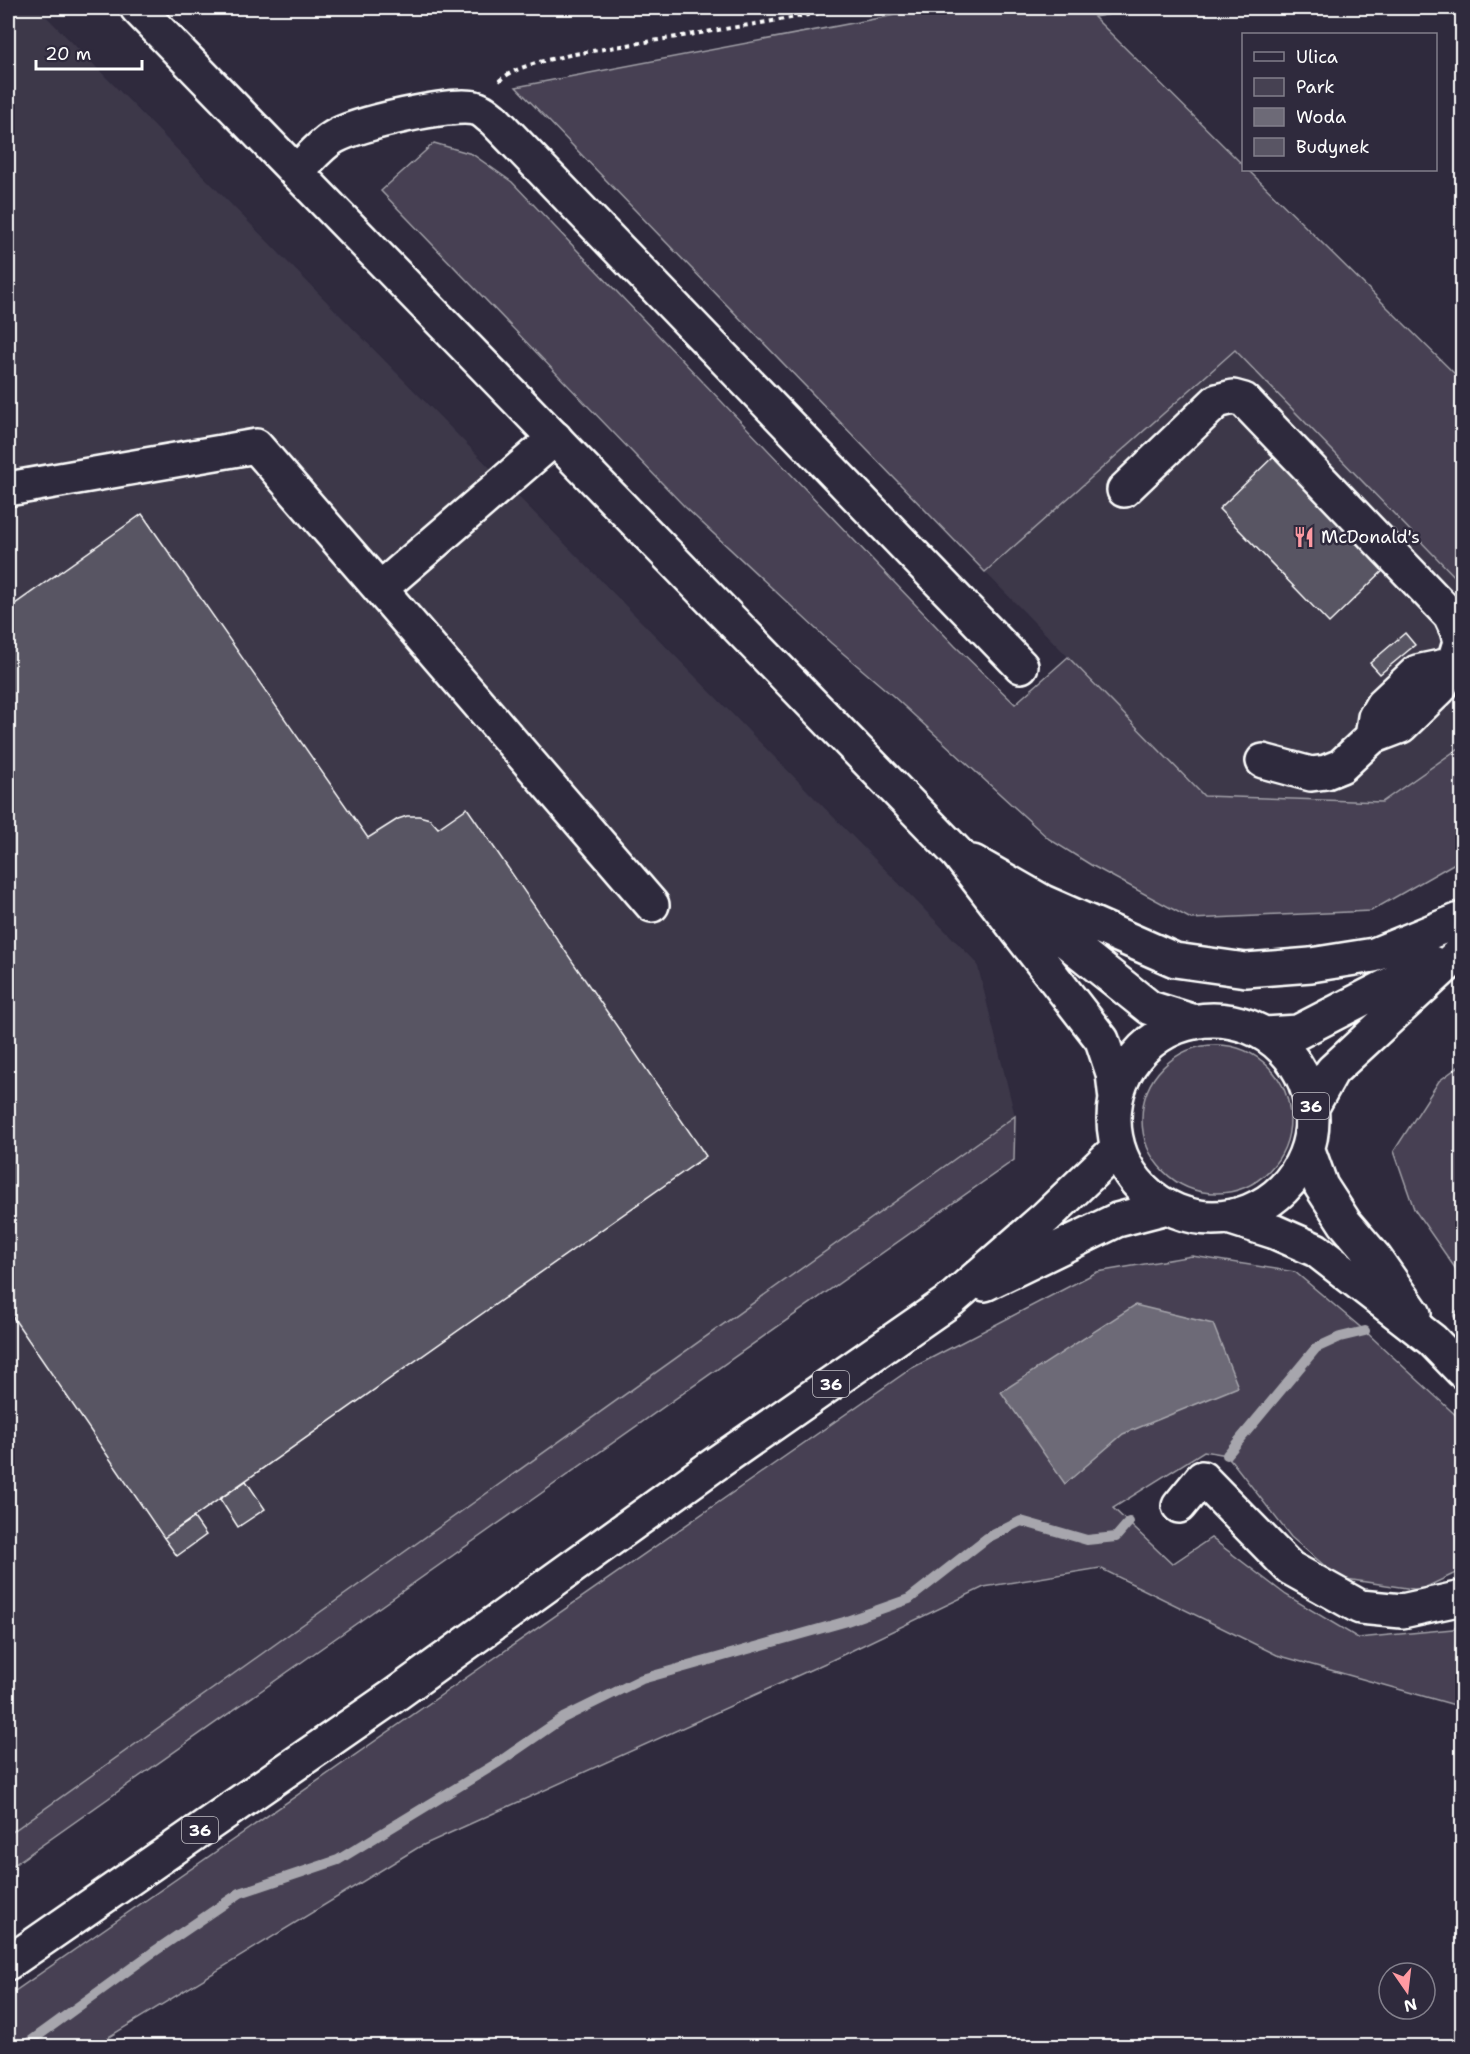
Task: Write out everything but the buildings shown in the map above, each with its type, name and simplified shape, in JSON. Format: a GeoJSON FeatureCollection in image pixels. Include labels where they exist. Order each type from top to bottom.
{"type":"FeatureCollection","features":[{"type":"Feature","properties":{"kind":"main road"},"geometry":{"type":"LineString","coordinates":[[136,8],[958,854],[1102,1040],[1113,1073],[1116,1099]]}},
{"type":"Feature","properties":{"kind":"main road"},"geometry":{"type":"LineString","coordinates":[[296,172],[333,138],[357,128],[424,111],[457,106],[477,108],[494,120],[1021,666]]}},
{"type":"Feature","properties":{"kind":"main road"},"geometry":{"type":"LineString","coordinates":[[1124,490],[1218,401],[1233,397],[1244,400],[1450,615],[1460,642],[1450,665],[1439,689],[1401,726],[1372,737],[1341,766],[1326,772],[1311,774],[1263,761]]}},
{"type":"Feature","properties":{"kind":"main road"},"geometry":{"type":"LineString","coordinates":[[380,589],[555,438]]}},
{"type":"Feature","properties":{"kind":"main road"},"geometry":{"type":"LineString","coordinates":[[8,489],[256,446],[652,905]]}},
{"type":"Feature","properties":{"kind":"main road"},"geometry":{"type":"LineString","coordinates":[[958,854],[1043,902],[1175,960],[1246,970],[1311,966],[1374,955],[1462,919]]}},
{"type":"Feature","properties":{"kind":"main road"},"geometry":{"type":"LineString","coordinates":[[958,854],[1150,1008],[1195,1022]]}},
{"type":"Feature","properties":{"kind":"main road","name":"36"},"geometry":{"type":"LineString","coordinates":[[1265,1034],[1298,1032],[1462,949]]}},
{"type":"Feature","properties":{"kind":"main road","name":"36"},"geometry":{"type":"LineString","coordinates":[[1312,1107],[1332,1071],[1462,949]]}},
{"type":"Feature","properties":{"kind":"main road","name":"36"},"geometry":{"type":"LineString","coordinates":[[1219,1020],[1243,1025],[1265,1034],[1297,1065],[1307,1085],[1312,1107],[1308,1150],[1296,1174],[1277,1195],[1254,1209],[1228,1217],[1207,1218],[1187,1215],[1167,1207],[1146,1192],[1129,1172],[1118,1148],[1115,1132],[1116,1099],[1126,1072],[1144,1049],[1167,1031],[1195,1022],[1219,1020]]}},
{"type":"Feature","properties":{"kind":"main road","name":"36"},"geometry":{"type":"LineString","coordinates":[[8,1963],[392,1697],[711,1467],[951,1300],[1046,1217],[1118,1148]]}},
{"type":"Feature","properties":{"kind":"main road"},"geometry":{"type":"LineString","coordinates":[[1308,1150],[1321,1186],[1345,1223],[1375,1258],[1432,1340]]}},
{"type":"Feature","properties":{"kind":"main road","name":"36"},"geometry":{"type":"LineString","coordinates":[[951,1300],[1117,1220],[1167,1207]]}},
{"type":"Feature","properties":{"kind":"main road"},"geometry":{"type":"LineString","coordinates":[[1228,1217],[1275,1232],[1316,1251],[1432,1340],[1462,1371]]}},
{"type":"Feature","properties":{"kind":"main road"},"geometry":{"type":"LineString","coordinates":[[1179,1506],[1202,1478],[1290,1568],[1360,1607],[1402,1611],[1462,1598]]}},
{"type":"Feature","properties":{"kind":"path"},"geometry":{"type":"LineString","coordinates":[[477,108],[485,92],[507,74],[535,63],[574,54],[851,8]]}},
{"type":"Feature","properties":{"kind":"shaded area"},"geometry":{"type":"Polygon","coordinates":[[[8,8],[38,8],[977,963],[1015,1116],[8,1835],[8,8]]]}},
{"type":"Feature","properties":{"kind":"shaded area"},"geometry":{"type":"Polygon","coordinates":[[[1235,349],[1462,584],[1462,746],[1382,802],[1204,796],[985,572],[1235,349]]]}},
{"type":"Feature","properties":{"kind":"green space"},"geometry":{"type":"Polygon","coordinates":[[[932,8],[1145,8],[1094,17],[1242,164],[1242,171],[1249,171],[1462,381],[1462,584],[1235,350],[985,572],[516,87],[932,8]]]}},
{"type":"Feature","properties":{"kind":"green space"},"geometry":{"type":"Polygon","coordinates":[[[434,143],[472,154],[512,182],[955,646],[1015,704],[1068,657],[1204,796],[1382,802],[1462,746],[1462,859],[1371,911],[1191,919],[1091,865],[1049,839],[893,696],[831,643],[685,507],[381,191],[434,143]]]}},
{"type":"Feature","properties":{"kind":"green space"},"geometry":{"type":"Polygon","coordinates":[[[1216,1045],[1244,1050],[1269,1066],[1285,1091],[1290,1119],[1285,1147],[1269,1172],[1244,1188],[1216,1193],[1188,1188],[1163,1172],[1147,1147],[1142,1119],[1147,1091],[1163,1066],[1188,1050],[1216,1045]]]}},
{"type":"Feature","properties":{"kind":"green space"},"geometry":{"type":"Polygon","coordinates":[[[1462,1064],[1462,1278],[1414,1209],[1394,1151],[1439,1081],[1462,1064]]]}},
{"type":"Feature","properties":{"kind":"green space"},"geometry":{"type":"Polygon","coordinates":[[[1015,1116],[1014,1160],[8,1869],[8,1835],[1015,1116]]]}},
{"type":"Feature","properties":{"kind":"green space"},"geometry":{"type":"Polygon","coordinates":[[[1192,1256],[1295,1272],[1365,1331],[1462,1421],[1462,1570],[1420,1590],[1339,1578],[1291,1537],[1227,1455],[1204,1451],[1113,1508],[1172,1564],[1211,1538],[1286,1595],[1358,1638],[1453,1629],[1462,1623],[1462,1707],[1277,1655],[1100,1568],[984,1587],[832,1660],[419,1847],[94,2046],[8,2046],[8,1996],[912,1368],[1097,1272],[1192,1256]]]}},
{"type":"Feature","properties":{"kind":"water"},"geometry":{"type":"Polygon","coordinates":[[[1135,1305],[1213,1324],[1238,1387],[1123,1434],[1065,1484],[1001,1392],[1135,1305]]]}},
{"type":"Feature","properties":{"kind":"waterway"},"geometry":{"type":"LineString","coordinates":[[1227,1455],[1316,1348],[1340,1337],[1365,1331]]}},
{"type":"Feature","properties":{"kind":"waterway"},"geometry":{"type":"LineString","coordinates":[[24,2046],[152,1953],[240,1893],[338,1860],[499,1762],[563,1718],[642,1679],[844,1622],[909,1599],[987,1538],[1021,1521],[1087,1540],[1116,1537],[1129,1522]]}},
{"type":"Feature","properties":{"kind":"place","name":"McDonald's"},"geometry":{"type":"Point","coordinates":[1304,537]}}]}
